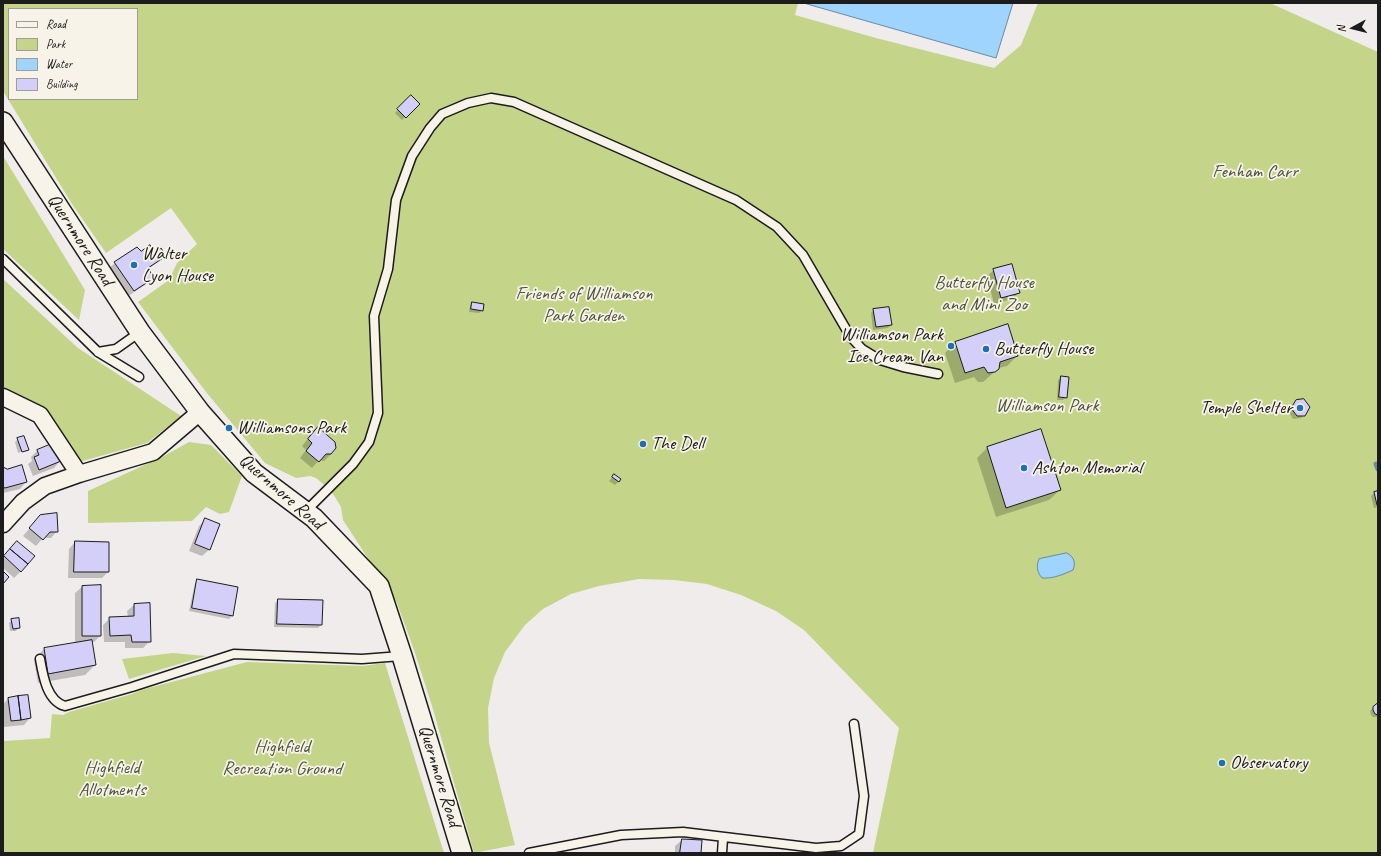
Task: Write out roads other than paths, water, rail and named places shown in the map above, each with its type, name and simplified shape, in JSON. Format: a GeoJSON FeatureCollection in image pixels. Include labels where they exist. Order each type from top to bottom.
{"type":"FeatureCollection","features":[{"type":"Feature","properties":{"kind":"street","name":"Quernmore Road"},"geometry":{"type":"LineString","coordinates":[[3,122],[140,332],[200,412],[254,473],[314,518],[379,586],[462,853]]}},
{"type":"Feature","properties":{"kind":"street"},"geometry":{"type":"LineString","coordinates":[[3,397],[40,415],[79,474]]}},
{"type":"Feature","properties":{"kind":"street"},"geometry":{"type":"LineString","coordinates":[[3,524],[23,502],[45,486],[79,474],[153,452],[200,412]]}},
{"type":"Feature","properties":{"kind":"lane"},"geometry":{"type":"LineString","coordinates":[[306,512],[353,464],[369,442],[378,413],[374,316],[388,269],[396,200],[412,156],[430,128],[442,114],[468,103],[491,98],[514,102],[736,200],[777,227],[802,255],[850,336],[862,349],[880,360],[903,367],[938,374]]}},
{"type":"Feature","properties":{"kind":"lane"},"geometry":{"type":"LineString","coordinates":[[3,259],[98,352],[139,377]]}},
{"type":"Feature","properties":{"kind":"lane"},"geometry":{"type":"LineString","coordinates":[[98,352],[116,349],[140,332]]}},
{"type":"Feature","properties":{"kind":"lane"},"geometry":{"type":"LineString","coordinates":[[40,659],[43,678],[54,700],[58,704],[65,706],[132,687],[234,654],[362,659],[402,656]]}},
{"type":"Feature","properties":{"kind":"lane"},"geometry":{"type":"LineString","coordinates":[[530,853],[621,836],[683,832],[816,848],[841,846],[860,834],[864,796],[854,724]]}},
{"type":"Feature","properties":{"kind":"lane"},"geometry":{"type":"LineString","coordinates":[[722,853],[723,838]]}},
{"type":"Feature","properties":{"kind":"water"},"geometry":{"type":"Polygon","coordinates":[[[1013,3],[996,58],[807,4],[1013,3]]]}},
{"type":"Feature","properties":{"kind":"water"},"geometry":{"type":"Polygon","coordinates":[[[1067,553],[1074,560],[1073,570],[1062,575],[1042,578],[1038,569],[1039,559],[1067,553]]]}},
{"type":"Feature","properties":{"kind":"waterway"},"geometry":{"type":"LineString","coordinates":[[1376,464],[1378,469]]}},
{"type":"Feature","properties":{"kind":"place","name":"Walter Lyon House"},"geometry":{"type":"Point","coordinates":[134,265]}},
{"type":"Feature","properties":{"kind":"place","name":"Williamson Park Ice Cream Van"},"geometry":{"type":"Point","coordinates":[951,346]}},
{"type":"Feature","properties":{"kind":"place","name":"Butterfly House"},"geometry":{"type":"Point","coordinates":[986,349]}},
{"type":"Feature","properties":{"kind":"place","name":"Temple Shelter"},"geometry":{"type":"Point","coordinates":[1300,408]}},
{"type":"Feature","properties":{"kind":"place","name":"Williamsons Park"},"geometry":{"type":"Point","coordinates":[229,428]}},
{"type":"Feature","properties":{"kind":"place","name":"The Dell"},"geometry":{"type":"Point","coordinates":[643,444]}},
{"type":"Feature","properties":{"kind":"place","name":"Ashton Memorial"},"geometry":{"type":"Point","coordinates":[1024,468]}},
{"type":"Feature","properties":{"kind":"place","name":"Observatory"},"geometry":{"type":"Point","coordinates":[1222,763]}},
{"type":"Feature","properties":{"kind":"park label","name":"Fenham Carr"},"geometry":{"type":"Point","coordinates":[1255,172]}},
{"type":"Feature","properties":{"kind":"park label","name":"Butterfly House and Mini Zoo"},"geometry":{"type":"Point","coordinates":[984,294]}},
{"type":"Feature","properties":{"kind":"park label","name":"Friends of Williamson Park Garden"},"geometry":{"type":"Point","coordinates":[584,305]}},
{"type":"Feature","properties":{"kind":"park label","name":"Williamson Park"},"geometry":{"type":"Point","coordinates":[1047,406]}},
{"type":"Feature","properties":{"kind":"park label","name":"Highfield Recreation Ground"},"geometry":{"type":"Point","coordinates":[282,758]}},
{"type":"Feature","properties":{"kind":"park label","name":"Highfield Allotments"},"geometry":{"type":"Point","coordinates":[112,779]}}]}
